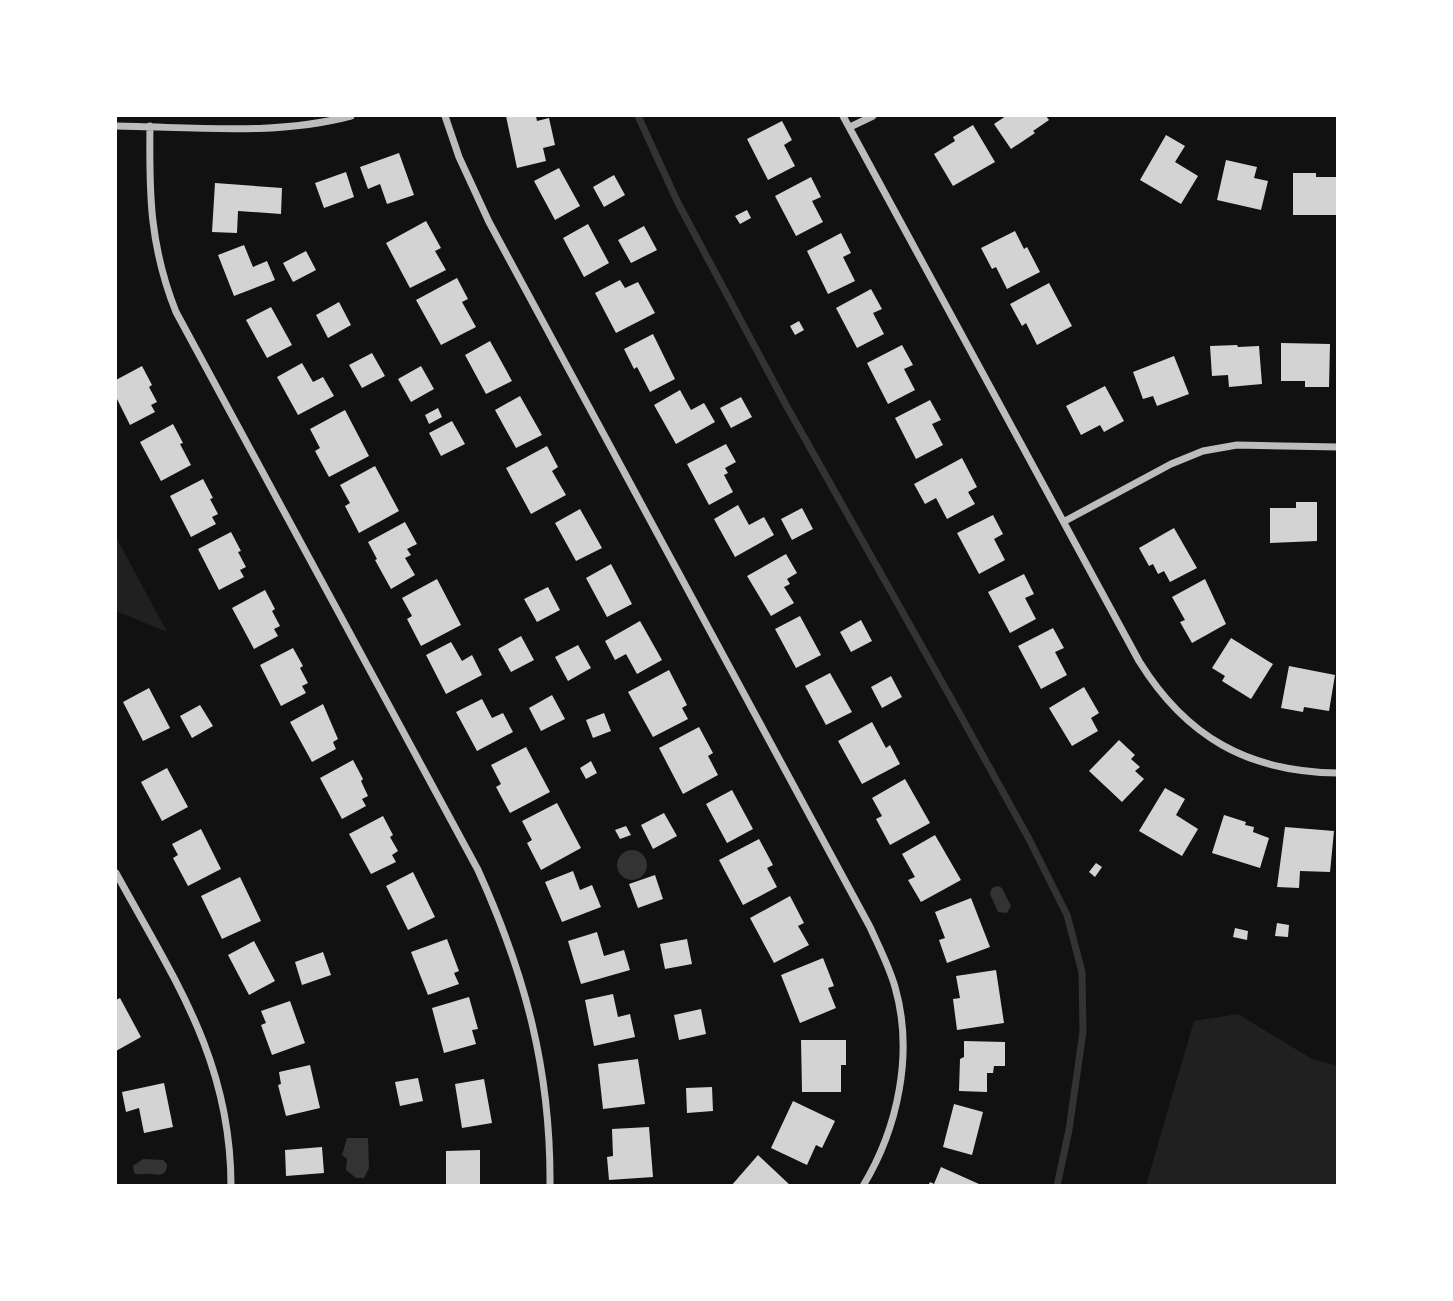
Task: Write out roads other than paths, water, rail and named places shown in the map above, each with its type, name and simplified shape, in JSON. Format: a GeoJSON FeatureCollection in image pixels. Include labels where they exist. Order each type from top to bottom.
{"type":"FeatureCollection","features":[{"type":"Feature","properties":{"kind":"street"},"geometry":{"type":"LineString","coordinates":[[116,126],[267,128],[306,125],[351,116]]}},
{"type":"Feature","properties":{"kind":"street"},"geometry":{"type":"LineString","coordinates":[[446,116],[459,157],[489,222],[870,927],[889,969],[896,990],[902,1041],[900,1086],[887,1140],[863,1185]]}},
{"type":"Feature","properties":{"kind":"street"},"geometry":{"type":"LineString","coordinates":[[843,116],[1139,661],[1156,687],[1190,724],[1229,750],[1272,766],[1310,773],[1338,773]]}},
{"type":"Feature","properties":{"kind":"street"},"geometry":{"type":"LineString","coordinates":[[850,127],[873,116]]}},
{"type":"Feature","properties":{"kind":"street"},"geometry":{"type":"LineString","coordinates":[[150,126],[151,221],[160,268],[176,312],[471,858],[498,915],[521,979],[538,1046],[549,1124],[550,1185]]}},
{"type":"Feature","properties":{"kind":"street"},"geometry":{"type":"LineString","coordinates":[[1065,521],[1171,464],[1203,451],[1237,445],[1338,447]]}},
{"type":"Feature","properties":{"kind":"street"},"geometry":{"type":"LineString","coordinates":[[116,873],[195,1017],[207,1046],[226,1115],[231,1185]]}},
{"type":"Feature","properties":{"kind":"waterway"},"geometry":{"type":"LineString","coordinates":[[638,116],[678,203],[786,405],[1029,839],[1067,915],[1082,972],[1083,1032],[1069,1130],[1057,1186]]}}]}
